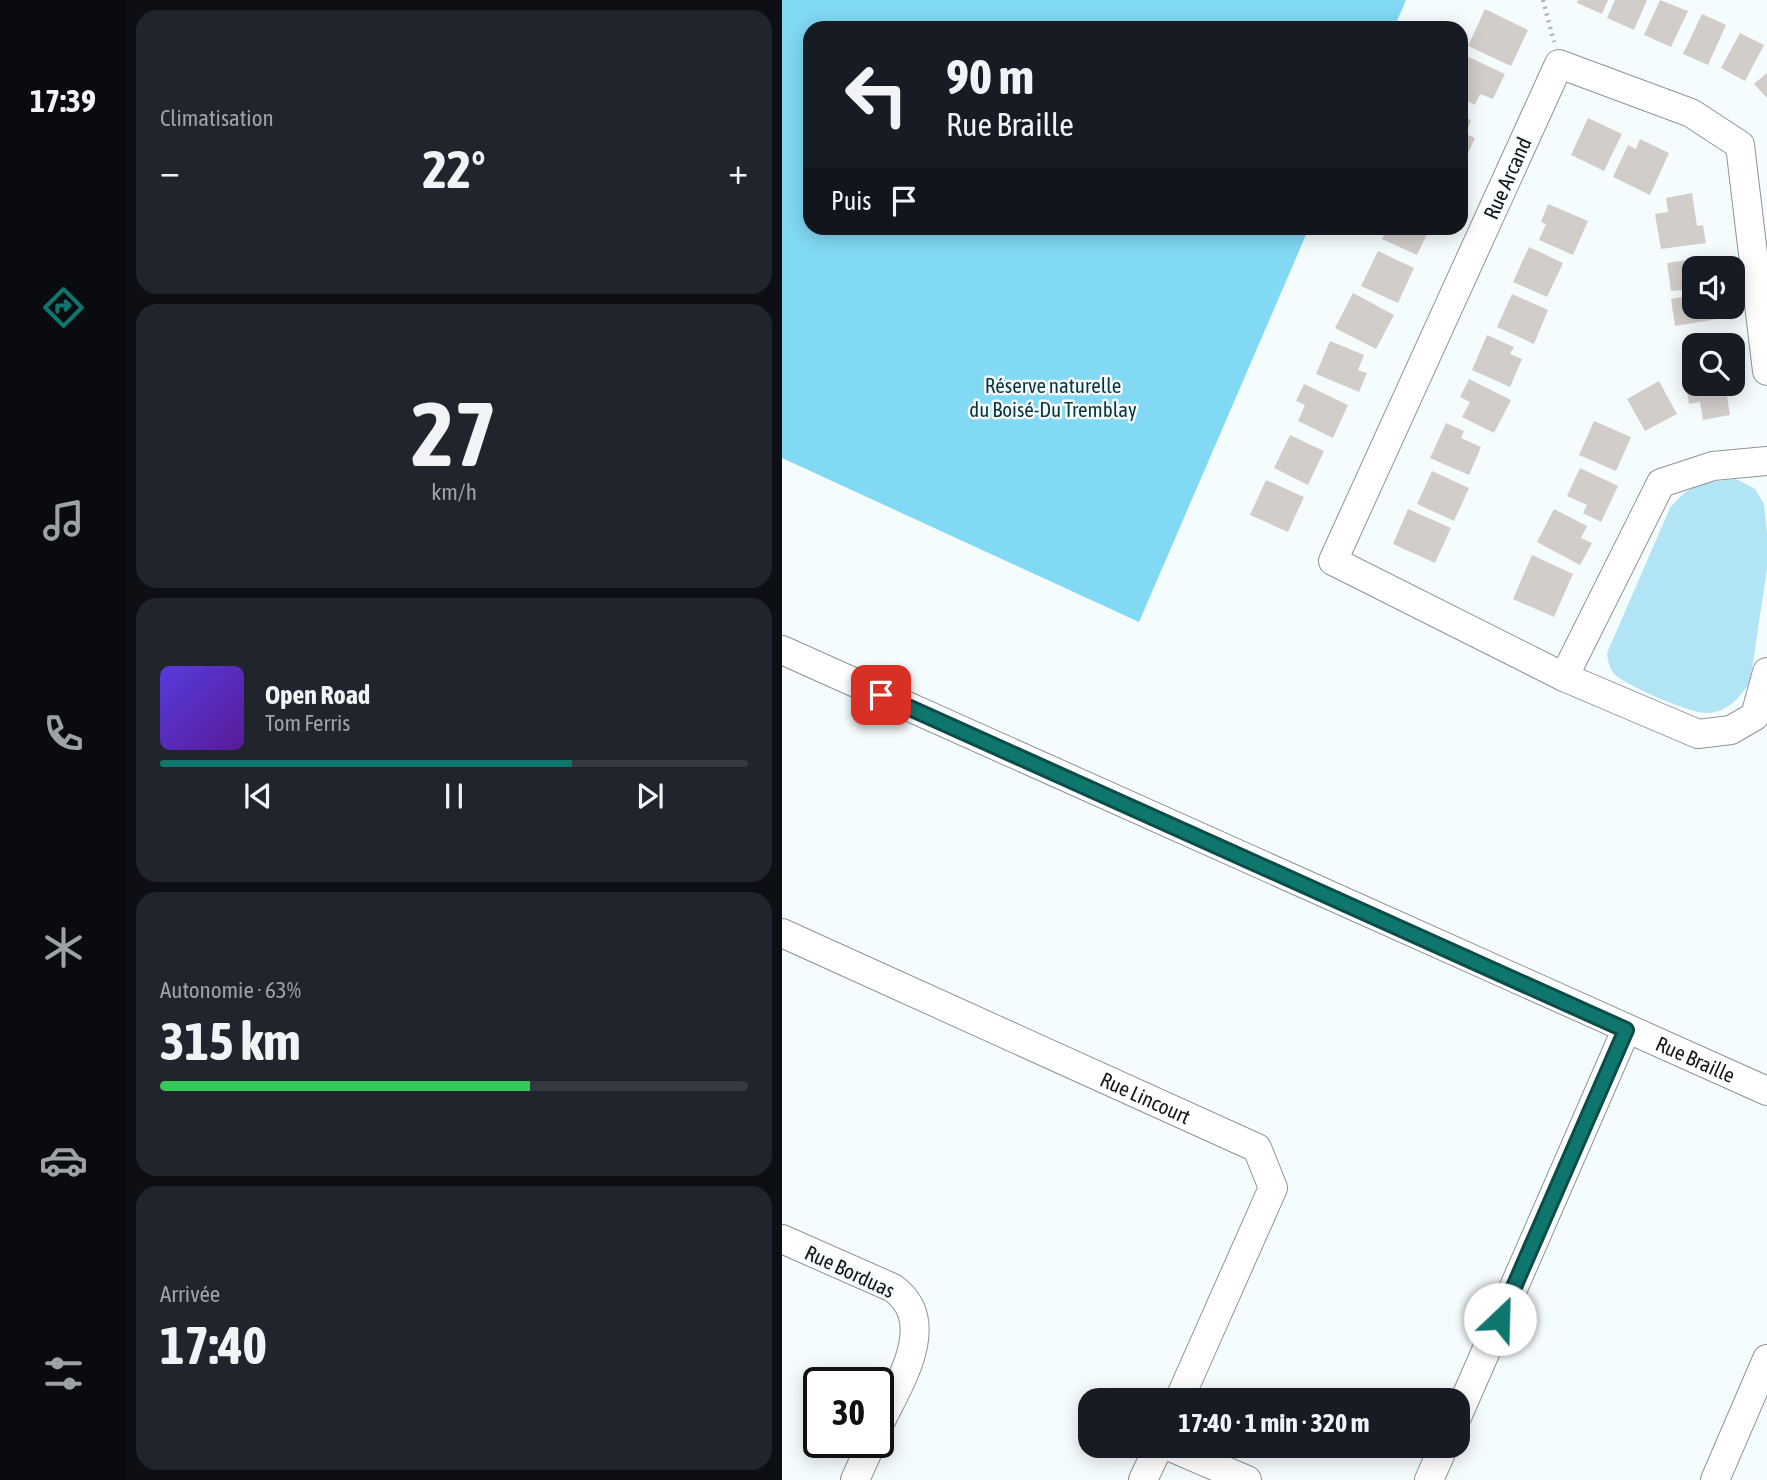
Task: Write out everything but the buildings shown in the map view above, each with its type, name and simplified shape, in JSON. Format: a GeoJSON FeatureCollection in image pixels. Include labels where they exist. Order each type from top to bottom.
{"type":"FeatureCollection","features":[{"type":"Feature","properties":{"kind":"street"},"geometry":{"type":"LineString","coordinates":[[1559,64],[1691,113],[1740,145],[1767,371]]}},
{"type":"Feature","properties":{"kind":"street","name":"Rue Arcand"},"geometry":{"type":"LineString","coordinates":[[1559,64],[1333,561],[1564,677],[1698,734],[1732,730],[1755,716],[1767,672]]}},
{"type":"Feature","properties":{"kind":"street"},"geometry":{"type":"LineString","coordinates":[[1564,677],[1661,482],[1712,466],[1767,461]]}},
{"type":"Feature","properties":{"kind":"street","name":"Rue Braille"},"geometry":{"type":"LineString","coordinates":[[782,650],[1767,1091]]}},
{"type":"Feature","properties":{"kind":"street","name":"Rue Lincourt"},"geometry":{"type":"LineString","coordinates":[[782,933],[1257,1147],[1273,1188],[1184,1388]]}},
{"type":"Feature","properties":{"kind":"street"},"geometry":{"type":"LineString","coordinates":[[1470,1388],[1626,1030]]}},
{"type":"Feature","properties":{"kind":"street","name":"Rue Borduas"},"geometry":{"type":"LineString","coordinates":[[782,1239],[893,1288],[906,1297],[916,1322],[914,1348],[894,1392]]}},
{"type":"Feature","properties":{"kind":"street"},"geometry":{"type":"LineString","coordinates":[[1715,1480],[1763,1377]]}},
{"type":"Feature","properties":{"kind":"street"},"geometry":{"type":"LineString","coordinates":[[855,1480],[865,1458]]}},
{"type":"Feature","properties":{"kind":"street"},"geometry":{"type":"LineString","coordinates":[[1143,1480],[1153,1458]]}},
{"type":"Feature","properties":{"kind":"street"},"geometry":{"type":"LineString","coordinates":[[1196,1458],[1247,1480]]}},
{"type":"Feature","properties":{"kind":"street"},"geometry":{"type":"LineString","coordinates":[[1429,1480],[1439,1458]]}},
{"type":"Feature","properties":{"kind":"path"},"geometry":{"type":"LineString","coordinates":[[1543,0],[1559,64]]}},
{"type":"Feature","properties":{"kind":"shaded area"},"geometry":{"type":"Polygon","coordinates":[[[1736,479],[1755,489],[1764,504],[1767,534],[1767,569],[1750,682],[1738,698],[1722,710],[1700,712],[1662,700],[1618,677],[1611,670],[1607,653],[1670,508],[1692,488],[1736,479]]]}},
{"type":"Feature","properties":{"kind":"green space","name":"Réserve naturelle du Boisé-Du Tremblay"},"geometry":{"type":"Polygon","coordinates":[[[782,0],[1406,0],[1397,21],[803,21],[803,235],[1306,235],[1139,622],[782,458],[782,0]]]}},
{"type":"Feature","properties":{"kind":"route"},"geometry":{"type":"LineString","coordinates":[[881,695],[1626,1030],[1500,1319]]}}]}
